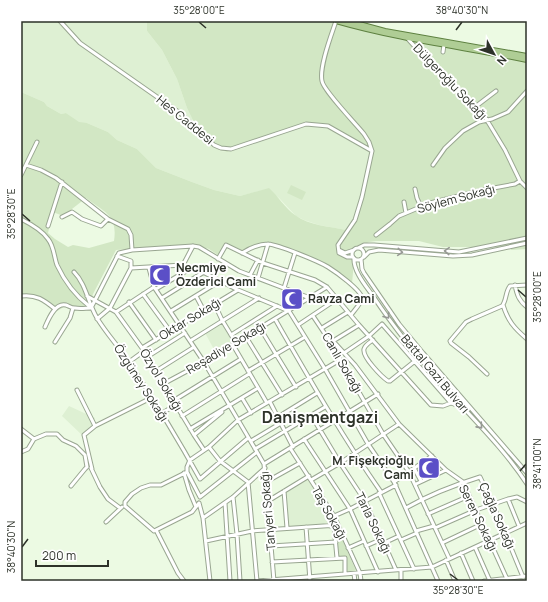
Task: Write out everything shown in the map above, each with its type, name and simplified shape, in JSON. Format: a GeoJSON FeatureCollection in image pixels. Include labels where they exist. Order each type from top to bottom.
{"type":"FeatureCollection","features":[{"type":"Feature","properties":{"kind":"main road"},"geometry":{"type":"LineString","coordinates":[[336,21],[366,30],[408,39],[527,60]]}},
{"type":"Feature","properties":{"kind":"main road"},"geometry":{"type":"LineString","coordinates":[[348,21],[385,31],[527,56]]}},
{"type":"Feature","properties":{"kind":"street","name":"Hes Caddesi"},"geometry":{"type":"LineString","coordinates":[[60,21],[80,44],[180,113],[214,145],[221,148],[231,149],[306,124],[317,124],[328,126],[372,151]]}},
{"type":"Feature","properties":{"kind":"street"},"geometry":{"type":"LineString","coordinates":[[336,21],[323,64],[321,74],[323,85],[364,134],[372,151],[362,197],[355,220],[340,242],[338,250]]}},
{"type":"Feature","properties":{"kind":"street","name":"Dülgeroğlu Sokağı"},"geometry":{"type":"LineString","coordinates":[[408,39],[416,50],[486,117],[520,181],[527,188]]}},
{"type":"Feature","properties":{"kind":"street"},"geometry":{"type":"LineString","coordinates":[[443,52],[444,45]]}},
{"type":"Feature","properties":{"kind":"street"},"geometry":{"type":"LineString","coordinates":[[475,107],[496,91]]}},
{"type":"Feature","properties":{"kind":"street"},"geometry":{"type":"LineString","coordinates":[[434,165],[445,148],[464,131],[472,126],[508,112],[527,91]]}},
{"type":"Feature","properties":{"kind":"street"},"geometry":{"type":"LineString","coordinates":[[21,175],[37,142]]}},
{"type":"Feature","properties":{"kind":"street"},"geometry":{"type":"LineString","coordinates":[[26,165],[46,172],[62,182],[108,219],[130,231],[132,250]]}},
{"type":"Feature","properties":{"kind":"street","name":"Söylem Sokağı"},"geometry":{"type":"LineString","coordinates":[[376,235],[399,216],[430,203],[514,184],[520,181]]}},
{"type":"Feature","properties":{"kind":"street"},"geometry":{"type":"LineString","coordinates":[[48,226],[62,182]]}},
{"type":"Feature","properties":{"kind":"street"},"geometry":{"type":"LineString","coordinates":[[415,189],[421,207]]}},
{"type":"Feature","properties":{"kind":"street"},"geometry":{"type":"LineString","coordinates":[[404,202],[406,212]]}},
{"type":"Feature","properties":{"kind":"street"},"geometry":{"type":"LineString","coordinates":[[62,217],[72,212],[82,219],[100,226],[108,219]]}},
{"type":"Feature","properties":{"kind":"street"},"geometry":{"type":"LineString","coordinates":[[21,219],[39,229],[48,238],[63,276],[80,299],[91,307]]}},
{"type":"Feature","properties":{"kind":"street"},"geometry":{"type":"LineString","coordinates":[[338,250],[345,253],[368,245],[460,252],[527,238]]}},
{"type":"Feature","properties":{"kind":"street"},"geometry":{"type":"LineString","coordinates":[[338,250],[339,253],[347,258],[354,258],[358,260],[369,252],[379,250],[444,256],[462,256],[527,243]]}},
{"type":"Feature","properties":{"kind":"street"},"geometry":{"type":"LineString","coordinates":[[242,253],[252,247],[268,244],[278,246],[327,266],[354,287],[362,297],[362,300],[349,314],[322,328]]}},
{"type":"Feature","properties":{"kind":"street"},"geometry":{"type":"LineString","coordinates":[[258,278],[268,244]]}},
{"type":"Feature","properties":{"kind":"street"},"geometry":{"type":"LineString","coordinates":[[218,259],[226,245],[263,263],[316,280],[327,287],[349,314],[431,405],[443,406],[451,403]]}},
{"type":"Feature","properties":{"kind":"street"},"geometry":{"type":"LineString","coordinates":[[183,265],[193,246]]}},
{"type":"Feature","properties":{"kind":"street"},"geometry":{"type":"LineString","coordinates":[[91,307],[119,253],[132,250],[193,246],[199,247],[239,271],[310,298]]}},
{"type":"Feature","properties":{"kind":"street"},"geometry":{"type":"LineString","coordinates":[[354,258],[353,253],[357,249]]}},
{"type":"Feature","properties":{"kind":"street"},"geometry":{"type":"LineString","coordinates":[[357,249],[363,251],[362,258]]}},
{"type":"Feature","properties":{"kind":"street"},"geometry":{"type":"LineString","coordinates":[[284,288],[295,253]]}},
{"type":"Feature","properties":{"kind":"street"},"geometry":{"type":"LineString","coordinates":[[97,319],[110,308],[131,268],[131,261],[117,256]]}},
{"type":"Feature","properties":{"kind":"street","name":"Battal Gazi Bulvarı"},"geometry":{"type":"LineString","coordinates":[[354,258],[354,265],[384,313],[429,369],[495,442],[527,484]]}},
{"type":"Feature","properties":{"kind":"street","name":"Battal Gazi Bulvarı"},"geometry":{"type":"LineString","coordinates":[[362,258],[362,269],[364,273],[399,324],[436,370],[527,473]]}},
{"type":"Feature","properties":{"kind":"street"},"geometry":{"type":"LineString","coordinates":[[250,275],[258,260]]}},
{"type":"Feature","properties":{"kind":"street"},"geometry":{"type":"LineString","coordinates":[[131,268],[183,265],[193,267],[238,290],[289,311],[325,369],[368,444],[395,483],[438,581]]}},
{"type":"Feature","properties":{"kind":"street"},"geometry":{"type":"LineString","coordinates":[[87,296],[116,312],[143,294],[193,267]]}},
{"type":"Feature","properties":{"kind":"street","name":"Tanyeri Sokağı"},"geometry":{"type":"LineString","coordinates":[[149,268],[155,288],[204,362],[265,466],[274,580]]}},
{"type":"Feature","properties":{"kind":"street"},"geometry":{"type":"LineString","coordinates":[[74,272],[78,276],[83,286],[91,307]]}},
{"type":"Feature","properties":{"kind":"street"},"geometry":{"type":"LineString","coordinates":[[162,298],[204,272]]}},
{"type":"Feature","properties":{"kind":"street"},"geometry":{"type":"LineString","coordinates":[[171,311],[220,281]]}},
{"type":"Feature","properties":{"kind":"street"},"geometry":{"type":"LineString","coordinates":[[515,285],[516,293],[527,307]]}},
{"type":"Feature","properties":{"kind":"street"},"geometry":{"type":"LineString","coordinates":[[526,285],[510,286],[503,305],[507,317],[514,328],[527,339]]}},
{"type":"Feature","properties":{"kind":"street","name":"Reşadiye Sokağı"},"geometry":{"type":"LineString","coordinates":[[163,384],[204,362],[327,287]]}},
{"type":"Feature","properties":{"kind":"street","name":"Oktar Sokağı"},"geometry":{"type":"LineString","coordinates":[[129,362],[156,340],[238,290]]}},
{"type":"Feature","properties":{"kind":"street"},"geometry":{"type":"LineString","coordinates":[[143,294],[170,331]]}},
{"type":"Feature","properties":{"kind":"street"},"geometry":{"type":"LineString","coordinates":[[21,296],[30,295],[38,297],[56,309]]}},
{"type":"Feature","properties":{"kind":"street"},"geometry":{"type":"LineString","coordinates":[[196,296],[204,311]]}},
{"type":"Feature","properties":{"kind":"street"},"geometry":{"type":"LineString","coordinates":[[190,341],[260,298]]}},
{"type":"Feature","properties":{"kind":"street"},"geometry":{"type":"LineString","coordinates":[[298,325],[337,299]]}},
{"type":"Feature","properties":{"kind":"street"},"geometry":{"type":"LineString","coordinates":[[130,302],[156,340]]}},
{"type":"Feature","properties":{"kind":"street"},"geometry":{"type":"LineString","coordinates":[[45,327],[49,317],[56,309],[64,304],[73,308],[91,307]]}},
{"type":"Feature","properties":{"kind":"street","name":"Taş Sokağı"},"geometry":{"type":"LineString","coordinates":[[215,305],[231,335],[241,360],[278,417],[300,463],[334,516],[334,526],[348,548],[360,573],[361,581]]}},
{"type":"Feature","properties":{"kind":"street"},"geometry":{"type":"LineString","coordinates":[[487,374],[469,356],[450,341],[466,322],[503,305]]}},
{"type":"Feature","properties":{"kind":"street"},"geometry":{"type":"LineString","coordinates":[[231,335],[277,306]]}},
{"type":"Feature","properties":{"kind":"street","name":"Özgüney Sokağı"},"geometry":{"type":"LineString","coordinates":[[91,307],[97,319],[129,362],[200,478],[220,461]]}},
{"type":"Feature","properties":{"kind":"street"},"geometry":{"type":"LineString","coordinates":[[55,342],[70,318],[73,308]]}},
{"type":"Feature","properties":{"kind":"street","name":"Özyol Sokağı"},"geometry":{"type":"LineString","coordinates":[[116,312],[143,350],[175,405],[204,450]]}},
{"type":"Feature","properties":{"kind":"street"},"geometry":{"type":"LineString","coordinates":[[267,313],[290,345],[325,407],[380,493],[414,569]]}},
{"type":"Feature","properties":{"kind":"street","name":"Canlı Sokağı"},"geometry":{"type":"LineString","coordinates":[[313,316],[331,340],[340,360],[364,402],[416,484],[442,543],[455,581]]}},
{"type":"Feature","properties":{"kind":"street"},"geometry":{"type":"LineString","coordinates":[[344,353],[369,336],[382,324],[451,403],[462,406]]}},
{"type":"Feature","properties":{"kind":"street"},"geometry":{"type":"LineString","coordinates":[[331,340],[359,325]]}},
{"type":"Feature","properties":{"kind":"street"},"geometry":{"type":"LineString","coordinates":[[260,328],[296,387]]}},
{"type":"Feature","properties":{"kind":"street"},"geometry":{"type":"LineString","coordinates":[[147,357],[185,333]]}},
{"type":"Feature","properties":{"kind":"street"},"geometry":{"type":"LineString","coordinates":[[246,336],[282,395]]}},
{"type":"Feature","properties":{"kind":"street"},"geometry":{"type":"LineString","coordinates":[[182,416],[221,392],[262,362],[305,337]]}},
{"type":"Feature","properties":{"kind":"street","name":"Seren Sokağı"},"geometry":{"type":"LineString","coordinates":[[331,340],[344,353],[378,394],[400,424],[446,470],[463,482],[507,579]]}},
{"type":"Feature","properties":{"kind":"street"},"geometry":{"type":"LineString","coordinates":[[373,340],[365,347],[364,351],[368,360],[376,370],[389,382],[415,361]]}},
{"type":"Feature","properties":{"kind":"street"},"geometry":{"type":"LineString","coordinates":[[156,371],[194,347]]}},
{"type":"Feature","properties":{"kind":"street"},"geometry":{"type":"LineString","coordinates":[[173,401],[241,360]]}},
{"type":"Feature","properties":{"kind":"street"},"geometry":{"type":"LineString","coordinates":[[196,507],[189,490],[185,473],[190,460],[209,447],[238,420],[340,360]]}},
{"type":"Feature","properties":{"kind":"street"},"geometry":{"type":"LineString","coordinates":[[190,429],[229,404],[258,388]]}},
{"type":"Feature","properties":{"kind":"street"},"geometry":{"type":"LineString","coordinates":[[77,390],[95,426]]}},
{"type":"Feature","properties":{"kind":"street"},"geometry":{"type":"LineString","coordinates":[[278,417],[317,392]]}},
{"type":"Feature","properties":{"kind":"street"},"geometry":{"type":"LineString","coordinates":[[203,518],[233,497],[265,466],[304,439],[378,394]]}},
{"type":"Feature","properties":{"kind":"street"},"geometry":{"type":"LineString","coordinates":[[120,508],[108,499],[100,487],[92,469],[84,436],[95,426],[151,398]]}},
{"type":"Feature","properties":{"kind":"street"},"geometry":{"type":"LineString","coordinates":[[242,398],[251,413]]}},
{"type":"Feature","properties":{"kind":"street"},"geometry":{"type":"LineString","coordinates":[[194,436],[229,404]]}},
{"type":"Feature","properties":{"kind":"street"},"geometry":{"type":"LineString","coordinates":[[161,414],[175,405]]}},
{"type":"Feature","properties":{"kind":"street"},"geometry":{"type":"LineString","coordinates":[[255,449],[325,407]]}},
{"type":"Feature","properties":{"kind":"street","name":"Tarla Sokağı"},"geometry":{"type":"LineString","coordinates":[[311,415],[365,501],[396,570]]}},
{"type":"Feature","properties":{"kind":"street"},"geometry":{"type":"LineString","coordinates":[[251,441],[281,423]]}},
{"type":"Feature","properties":{"kind":"street"},"geometry":{"type":"LineString","coordinates":[[311,480],[400,424]]}},
{"type":"Feature","properties":{"kind":"street"},"geometry":{"type":"LineString","coordinates":[[21,429],[34,439]]}},
{"type":"Feature","properties":{"kind":"street"},"geometry":{"type":"LineString","coordinates":[[21,452],[28,449],[34,439],[46,434],[57,434],[63,440],[76,446],[85,455],[87,467]]}},
{"type":"Feature","properties":{"kind":"street"},"geometry":{"type":"LineString","coordinates":[[220,461],[248,438]]}},
{"type":"Feature","properties":{"kind":"street"},"geometry":{"type":"LineString","coordinates":[[304,439],[350,509],[378,572]]}},
{"type":"Feature","properties":{"kind":"street"},"geometry":{"type":"LineString","coordinates":[[209,447],[220,461],[248,482],[257,581],[432,567],[527,523]]}},
{"type":"Feature","properties":{"kind":"street"},"geometry":{"type":"LineString","coordinates":[[200,497],[235,471],[257,452]]}},
{"type":"Feature","properties":{"kind":"street"},"geometry":{"type":"LineString","coordinates":[[334,516],[380,493],[432,456]]}},
{"type":"Feature","properties":{"kind":"street"},"geometry":{"type":"LineString","coordinates":[[266,482],[300,463]]}},
{"type":"Feature","properties":{"kind":"street"},"geometry":{"type":"LineString","coordinates":[[87,467],[92,469]]}},
{"type":"Feature","properties":{"kind":"street"},"geometry":{"type":"LineString","coordinates":[[71,486],[87,467]]}},
{"type":"Feature","properties":{"kind":"street"},"geometry":{"type":"LineString","coordinates":[[414,468],[421,481]]}},
{"type":"Feature","properties":{"kind":"street"},"geometry":{"type":"LineString","coordinates":[[416,484],[446,470]]}},
{"type":"Feature","properties":{"kind":"street"},"geometry":{"type":"LineString","coordinates":[[185,473],[200,497],[199,503],[203,518],[210,581]]}},
{"type":"Feature","properties":{"kind":"street"},"geometry":{"type":"LineString","coordinates":[[106,522],[125,504],[132,494],[141,488],[150,485],[161,485],[185,473]]}},
{"type":"Feature","properties":{"kind":"street"},"geometry":{"type":"LineString","coordinates":[[268,501],[309,476]]}},
{"type":"Feature","properties":{"kind":"street","name":"Çağla Sokağı"},"geometry":{"type":"LineString","coordinates":[[463,482],[480,477],[525,576]]}},
{"type":"Feature","properties":{"kind":"street"},"geometry":{"type":"LineString","coordinates":[[406,508],[422,499],[463,482]]}},
{"type":"Feature","properties":{"kind":"street"},"geometry":{"type":"LineString","coordinates":[[284,491],[287,528]]}},
{"type":"Feature","properties":{"kind":"street"},"geometry":{"type":"LineString","coordinates":[[428,514],[469,496]]}},
{"type":"Feature","properties":{"kind":"street"},"geometry":{"type":"LineString","coordinates":[[233,497],[238,534],[240,581]]}},
{"type":"Feature","properties":{"kind":"street"},"geometry":{"type":"LineString","coordinates":[[401,540],[417,532],[434,527],[508,498],[517,497],[527,502]]}},
{"type":"Feature","properties":{"kind":"street"},"geometry":{"type":"LineString","coordinates":[[508,498],[519,526]]}},
{"type":"Feature","properties":{"kind":"street"},"geometry":{"type":"LineString","coordinates":[[125,504],[126,507],[154,531],[192,512],[199,503]]}},
{"type":"Feature","properties":{"kind":"street"},"geometry":{"type":"LineString","coordinates":[[225,503],[230,581]]}},
{"type":"Feature","properties":{"kind":"street"},"geometry":{"type":"LineString","coordinates":[[331,511],[337,558]]}},
{"type":"Feature","properties":{"kind":"street"},"geometry":{"type":"LineString","coordinates":[[442,543],[482,524]]}},
{"type":"Feature","properties":{"kind":"street"},"geometry":{"type":"LineString","coordinates":[[206,541],[252,532],[287,528],[334,526]]}},
{"type":"Feature","properties":{"kind":"street"},"geometry":{"type":"LineString","coordinates":[[306,527],[310,581]]}},
{"type":"Feature","properties":{"kind":"street"},"geometry":{"type":"LineString","coordinates":[[156,530],[178,573],[184,581]]}},
{"type":"Feature","properties":{"kind":"street"},"geometry":{"type":"LineString","coordinates":[[366,546],[399,536]]}},
{"type":"Feature","properties":{"kind":"street"},"geometry":{"type":"LineString","coordinates":[[348,548],[364,541]]}},
{"type":"Feature","properties":{"kind":"street"},"geometry":{"type":"LineString","coordinates":[[271,546],[336,542]]}},
{"type":"Feature","properties":{"kind":"street"},"geometry":{"type":"LineString","coordinates":[[475,547],[490,580]]}},
{"type":"Feature","properties":{"kind":"street"},"geometry":{"type":"LineString","coordinates":[[461,553],[473,581]]}},
{"type":"Feature","properties":{"kind":"street"},"geometry":{"type":"LineString","coordinates":[[272,562],[344,558],[346,574]]}},
{"type":"Feature","properties":{"kind":"street"},"geometry":{"type":"LineString","coordinates":[[401,570],[401,581]]}},
{"type":"Feature","properties":{"kind":"street"},"geometry":{"type":"LineString","coordinates":[[354,574],[355,581]]}},
{"type":"Feature","properties":{"kind":"street"},"geometry":{"type":"LineString","coordinates":[[484,581],[525,576]]}},
{"type":"Feature","properties":{"kind":"shaded area"},"geometry":{"type":"Polygon","coordinates":[[[21,21],[147,21],[147,31],[162,50],[177,79],[187,108],[201,137],[221,151],[227,152],[243,148],[308,125],[327,127],[369,151],[370,154],[354,219],[346,230],[319,225],[296,216],[268,189],[240,196],[214,190],[192,182],[156,168],[137,149],[117,140],[108,132],[87,123],[79,123],[66,113],[61,114],[47,106],[44,102],[21,92],[21,21]]]}},
{"type":"Feature","properties":{"kind":"shaded area"},"geometry":{"type":"Polygon","coordinates":[[[147,21],[343,21],[364,27],[527,58],[527,249],[511,250],[509,247],[443,247],[419,241],[369,242],[355,249],[352,284],[318,261],[273,243],[257,245],[243,251],[226,243],[218,255],[209,249],[195,245],[116,250],[93,294],[89,309],[75,310],[64,307],[57,311],[40,300],[21,297],[21,92],[44,102],[47,106],[61,114],[66,113],[79,122],[87,123],[108,132],[117,140],[137,149],[156,168],[192,182],[214,190],[240,196],[269,188],[295,215],[301,219],[320,225],[346,230],[354,219],[370,154],[369,151],[327,127],[308,125],[227,152],[216,149],[201,137],[187,108],[177,79],[162,50],[147,31],[147,21]],[[86,198],[63,216],[53,212],[48,233],[68,247],[73,245],[89,248],[114,241],[115,232],[112,220],[104,211],[86,198]]]}},
{"type":"Feature","properties":{"kind":"shaded area"},"geometry":{"type":"Polygon","coordinates":[[[291,185],[306,192],[302,200],[287,193],[291,185]]]}},
{"type":"Feature","properties":{"kind":"shaded area"},"geometry":{"type":"Polygon","coordinates":[[[221,323],[233,342],[216,353],[205,333],[221,323]]]}},
{"type":"Feature","properties":{"kind":"shaded area"},"geometry":{"type":"Polygon","coordinates":[[[69,406],[95,418],[89,430],[82,435],[62,416],[69,406]]]}},
{"type":"Feature","properties":{"kind":"shaded area"},"geometry":{"type":"Polygon","coordinates":[[[307,479],[328,510],[328,524],[288,527],[285,492],[307,479]]]}},
{"type":"Feature","properties":{"kind":"shaded area"},"geometry":{"type":"Polygon","coordinates":[[[335,528],[337,528],[356,571],[347,572],[346,557],[338,557],[335,528]]]}},
{"type":"Feature","properties":{"kind":"place","name":"Necmiye Özderici Cami"},"geometry":{"type":"Point","coordinates":[160,275]}},
{"type":"Feature","properties":{"kind":"place","name":"Ravza Cami"},"geometry":{"type":"Point","coordinates":[292,299]}},
{"type":"Feature","properties":{"kind":"place","name":"M. Fişekçioğlu Cami"},"geometry":{"type":"Point","coordinates":[429,468]}},
{"type":"Feature","properties":{"kind":"district","name":"Danişmentgazi"},"geometry":{"type":"Point","coordinates":[320,417]}}]}
